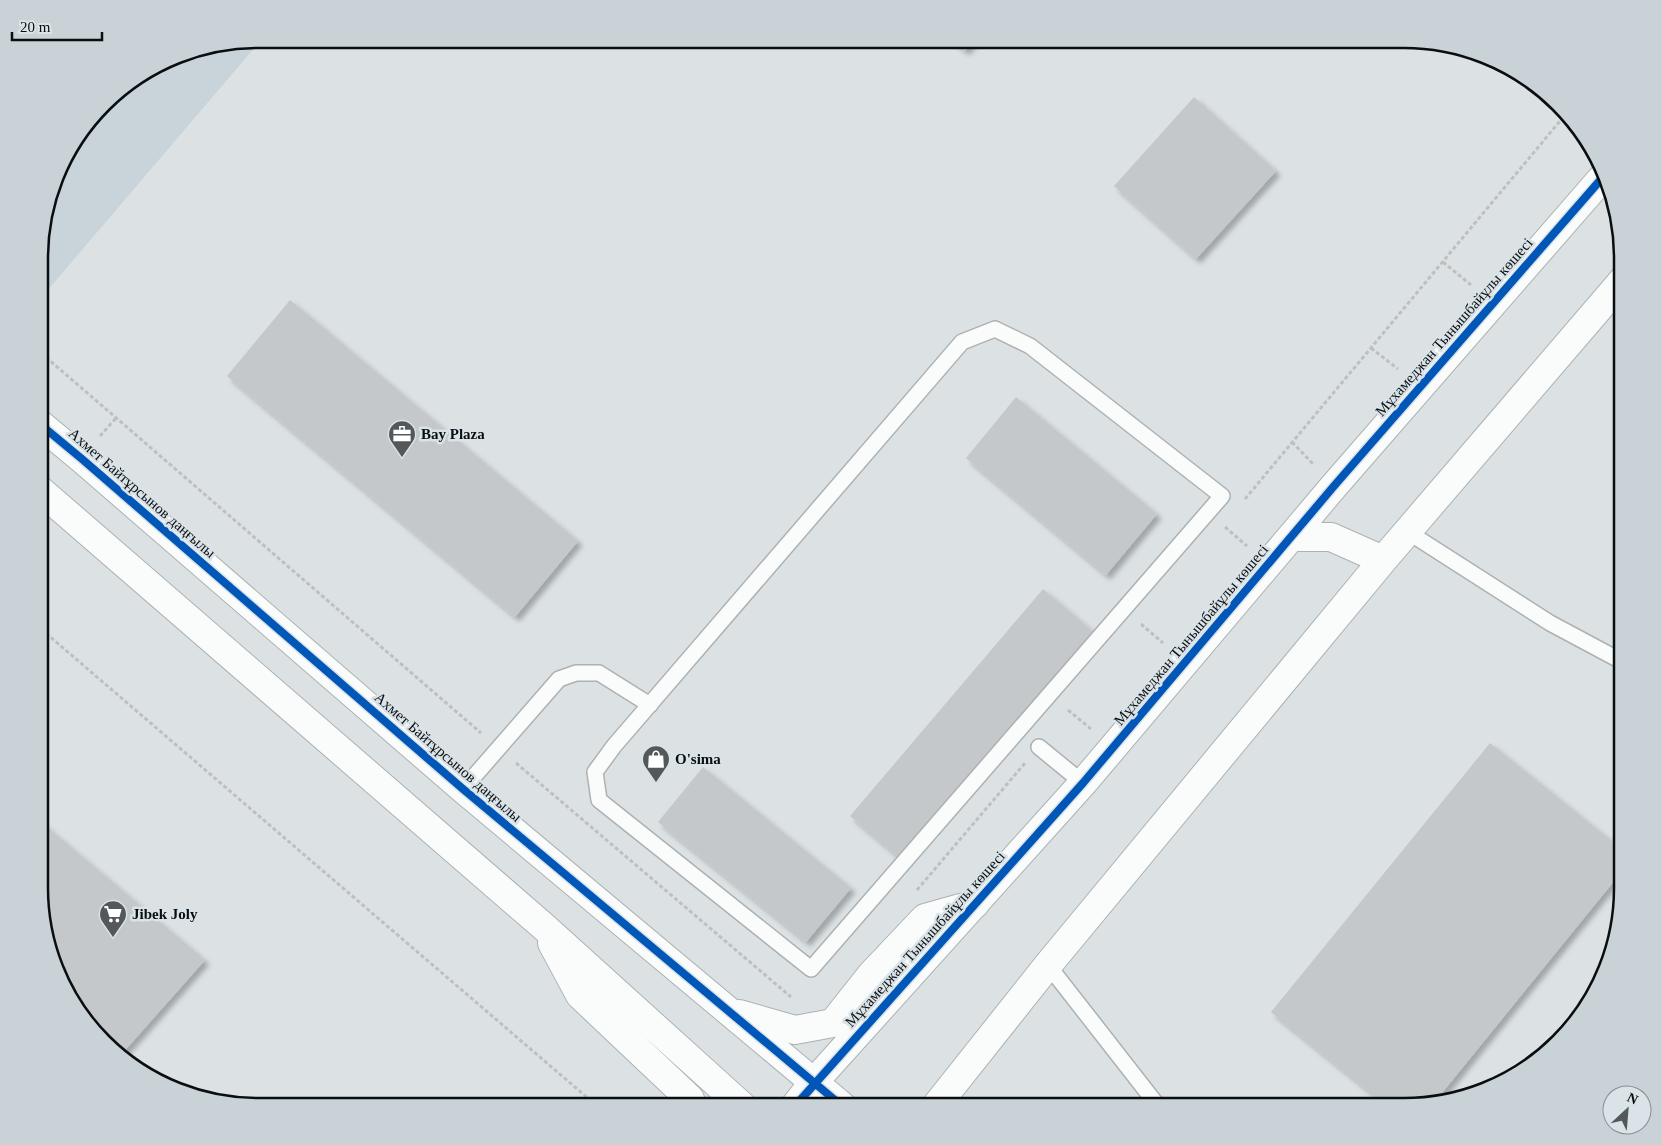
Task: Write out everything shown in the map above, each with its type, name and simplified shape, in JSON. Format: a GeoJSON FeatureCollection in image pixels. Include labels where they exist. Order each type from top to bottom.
{"type":"FeatureCollection","features":[{"type":"Feature","properties":{"kind":"street","name":"Мұхамеджан Тынышбайұлы көшесі"},"geometry":{"type":"LineString","coordinates":[[801,1098],[1082,783],[1190,655],[1600,180]]}},
{"type":"Feature","properties":{"kind":"street"},"geometry":{"type":"LineString","coordinates":[[942,1098],[1048,965],[1383,560],[1614,291]]}},
{"type":"Feature","properties":{"kind":"street","name":"Ахмет Байтұрсынов даңғылы"},"geometry":{"type":"LineString","coordinates":[[48,431],[463,789],[833,1098]]}},
{"type":"Feature","properties":{"kind":"street"},"geometry":{"type":"LineString","coordinates":[[48,498],[544,926],[733,1098]]}},
{"type":"Feature","properties":{"kind":"street"},"geometry":{"type":"LineString","coordinates":[[1292,537],[1331,537],[1383,560]]}},
{"type":"Feature","properties":{"kind":"street"},"geometry":{"type":"LineString","coordinates":[[729,1011],[795,1030],[834,1023],[871,975],[925,918],[975,904]]}},
{"type":"Feature","properties":{"kind":"street"},"geometry":{"type":"LineString","coordinates":[[544,926],[580,995],[690,1098]]}},
{"type":"Feature","properties":{"kind":"lane"},"geometry":{"type":"LineString","coordinates":[[995,328],[1030,346],[1222,496],[811,969],[599,800],[595,772],[614,746],[650,705],[962,342],[995,328]]}},
{"type":"Feature","properties":{"kind":"lane"},"geometry":{"type":"LineString","coordinates":[[1408,532],[1550,623],[1614,657]]}},
{"type":"Feature","properties":{"kind":"lane"},"geometry":{"type":"LineString","coordinates":[[463,789],[558,679],[576,673],[599,673],[650,705]]}},
{"type":"Feature","properties":{"kind":"lane"},"geometry":{"type":"LineString","coordinates":[[1039,747],[1082,783]]}},
{"type":"Feature","properties":{"kind":"lane"},"geometry":{"type":"LineString","coordinates":[[1048,965],[1152,1098]]}},
{"type":"Feature","properties":{"kind":"path"},"geometry":{"type":"LineString","coordinates":[[1242,502],[1562,119]]}},
{"type":"Feature","properties":{"kind":"path"},"geometry":{"type":"LineString","coordinates":[[1443,262],[1492,304]]}},
{"type":"Feature","properties":{"kind":"path"},"geometry":{"type":"LineString","coordinates":[[48,359],[498,748],[794,999]]}},
{"type":"Feature","properties":{"kind":"path"},"geometry":{"type":"LineString","coordinates":[[1135,630],[1141,623]]}},
{"type":"Feature","properties":{"kind":"path"},"geometry":{"type":"LineString","coordinates":[[48,635],[588,1098]]}},
{"type":"Feature","properties":{"kind":"path"},"geometry":{"type":"LineString","coordinates":[[1068,710],[1074,703]]}},
{"type":"Feature","properties":{"kind":"path"},"geometry":{"type":"LineString","coordinates":[[916,891],[1039,747]]}},
{"type":"Feature","properties":{"kind":"shaded area"},"geometry":{"type":"Polygon","coordinates":[[[254,48],[48,290],[49,230],[55,203],[69,165],[83,141],[100,119],[119,100],[141,83],[177,63],[230,49],[254,48]]]}},
{"type":"Feature","properties":{"kind":"building"},"geometry":{"type":"Polygon","coordinates":[[[1194,97],[1276,171],[1196,259],[1114,186],[1194,97]]]}},
{"type":"Feature","properties":{"kind":"building","name":"Bay Plaza"},"geometry":{"type":"Polygon","coordinates":[[[290,300],[578,541],[515,617],[227,376],[290,300]]]}},
{"type":"Feature","properties":{"kind":"building"},"geometry":{"type":"Polygon","coordinates":[[[1016,397],[1157,514],[1106,575],[966,458],[1016,397]]]}},
{"type":"Feature","properties":{"kind":"building"},"geometry":{"type":"Polygon","coordinates":[[[1043,589],[1095,633],[902,860],[850,816],[1043,589]]]}},
{"type":"Feature","properties":{"kind":"building"},"geometry":{"type":"Polygon","coordinates":[[[1490,743],[1614,843],[1614,881],[1441,1094],[1404,1098],[1377,1098],[1271,1012],[1490,743]]]}},
{"type":"Feature","properties":{"kind":"building"},"geometry":{"type":"Polygon","coordinates":[[[703,767],[851,888],[806,942],[658,822],[703,767]]]}},
{"type":"Feature","properties":{"kind":"building","name":"Jibek Joly"},"geometry":{"type":"Polygon","coordinates":[[[48,828],[205,960],[125,1050],[119,1045],[100,1026],[83,1004],[63,968],[49,915],[48,828]]]}},
{"type":"Feature","properties":{"kind":"cycle path"},"geometry":{"type":"LineString","coordinates":[[802,1098],[1083,783],[1334,486],[1600,180]]}},
{"type":"Feature","properties":{"kind":"cycle path"},"geometry":{"type":"LineString","coordinates":[[48,431],[463,789],[832,1098]]}},
{"type":"Feature","properties":{"kind":"place","name":"Bay Plaza"},"geometry":{"type":"Point","coordinates":[402,458]}},
{"type":"Feature","properties":{"kind":"place","name":"O'sima"},"geometry":{"type":"Point","coordinates":[656,783]}},
{"type":"Feature","properties":{"kind":"place","name":"Jibek Joly"},"geometry":{"type":"Point","coordinates":[113,938]}}]}
